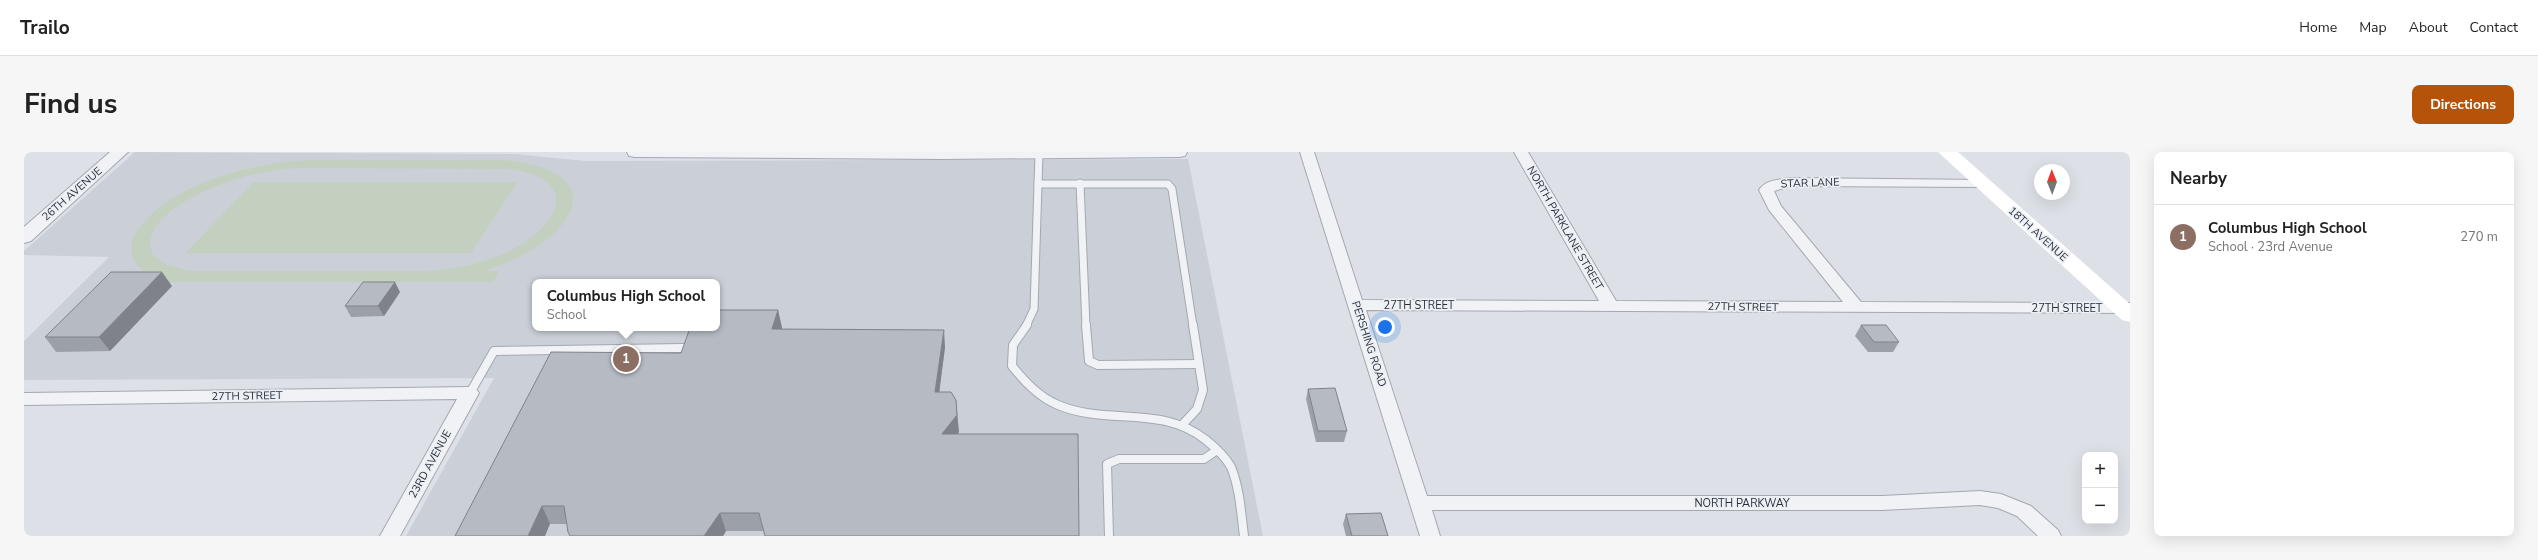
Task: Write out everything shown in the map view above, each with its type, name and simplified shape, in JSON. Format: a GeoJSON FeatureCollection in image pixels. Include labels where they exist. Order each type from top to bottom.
{"type":"FeatureCollection","features":[{"type":"Feature","properties":{"kind":"main road","name":"18TH AVENUE"},"geometry":{"type":"LineString","coordinates":[[1947,152],[2127,311]]}},
{"type":"Feature","properties":{"kind":"street","name":"26TH AVENUE"},"geometry":{"type":"LineString","coordinates":[[24,237],[120,152]]}},
{"type":"Feature","properties":{"kind":"street"},"geometry":{"type":"LineString","coordinates":[[635,152],[1179,152]]}},
{"type":"Feature","properties":{"kind":"street","name":"PERSHING ROAD"},"geometry":{"type":"LineString","coordinates":[[1307,152],[1430,536]]}},
{"type":"Feature","properties":{"kind":"street","name":"NORTH PARKLANE STREET"},"geometry":{"type":"LineString","coordinates":[[1521,152],[1610,305]]}},
{"type":"Feature","properties":{"kind":"street","name":"STAR LANE"},"geometry":{"type":"LineString","coordinates":[[1857,308],[1774,207],[1766,190],[1772,185],[1791,182],[1981,183]]}},
{"type":"Feature","properties":{"kind":"street","name":"27TH STREET"},"geometry":{"type":"LineString","coordinates":[[1356,306],[1610,305],[2127,311]]}},
{"type":"Feature","properties":{"kind":"street","name":"27TH STREET"},"geometry":{"type":"LineString","coordinates":[[24,399],[470,393]]}},
{"type":"Feature","properties":{"kind":"street","name":"23RD AVENUE"},"geometry":{"type":"LineString","coordinates":[[390,536],[470,393]]}},
{"type":"Feature","properties":{"kind":"street","name":"NORTH PARKWAY"},"geometry":{"type":"LineString","coordinates":[[1420,502],[1882,503],[1980,498],[2001,500],[2024,511],[2051,536]]}},
{"type":"Feature","properties":{"kind":"lane"},"geometry":{"type":"LineString","coordinates":[[1039,153],[1034,309],[1026,327],[1013,345],[1012,366],[1030,389],[1066,408],[1102,414],[1144,415],[1171,420],[1201,434],[1226,459],[1237,487],[1244,536]]}},
{"type":"Feature","properties":{"kind":"lane"},"geometry":{"type":"LineString","coordinates":[[1080,183],[1087,355],[1089,361],[1098,366],[1199,364]]}},
{"type":"Feature","properties":{"kind":"lane"},"geometry":{"type":"LineString","coordinates":[[1038,184],[1159,183],[1168,184],[1172,189],[1203,390],[1202,402],[1195,413],[1182,425]]}},
{"type":"Feature","properties":{"kind":"lane"},"geometry":{"type":"LineString","coordinates":[[470,393],[494,351],[683,348]]}},
{"type":"Feature","properties":{"kind":"lane"},"geometry":{"type":"LineString","coordinates":[[1109,536],[1107,464],[1119,459],[1204,459],[1217,450]]}},
{"type":"Feature","properties":{"kind":"shaded area"},"geometry":{"type":"Polygon","coordinates":[[[135,152],[515,154],[586,161],[1188,159],[1263,536],[406,536],[494,378],[24,380],[24,341],[109,257],[24,255],[24,251],[135,152]]]}},
{"type":"Feature","properties":{"kind":"green space"},"geometry":{"type":"Polygon","coordinates":[[[308,160],[516,161],[546,169],[559,176],[569,185],[573,196],[571,209],[561,226],[545,241],[536,248],[516,259],[485,271],[499,271],[493,282],[121,282],[132,272],[144,271],[134,259],[131,244],[135,234],[149,216],[167,201],[212,179],[237,171],[286,162],[308,160]],[[300,168],[250,175],[214,187],[197,195],[166,215],[156,227],[151,241],[153,255],[167,265],[190,271],[424,271],[454,268],[473,264],[492,259],[520,245],[536,234],[548,221],[555,208],[556,195],[549,184],[533,175],[508,169],[300,168]]]}},
{"type":"Feature","properties":{"kind":"green space"},"geometry":{"type":"Polygon","coordinates":[[[254,182],[518,182],[471,253],[185,253],[254,182]]]}},
{"type":"Feature","properties":{"kind":"building"},"geometry":{"type":"Polygon","coordinates":[[[111,272],[162,272],[99,337],[45,337],[111,272]]]}},
{"type":"Feature","properties":{"kind":"building"},"geometry":{"type":"Polygon","coordinates":[[[363,282],[395,282],[378,306],[345,306],[363,282]]]}},
{"type":"Feature","properties":{"kind":"building"},"geometry":{"type":"Polygon","coordinates":[[[720,310],[778,310],[772,329],[944,330],[935,392],[951,392],[956,400],[957,415],[942,434],[1078,434],[1079,536],[765,536],[759,513],[720,513],[704,536],[570,536],[564,506],[542,506],[528,536],[455,536],[551,352],[681,353],[689,331],[720,331],[720,310]]]}},
{"type":"Feature","properties":{"kind":"building"},"geometry":{"type":"Polygon","coordinates":[[[1861,325],[1886,325],[1899,342],[1874,342],[1861,325]]]}},
{"type":"Feature","properties":{"kind":"building"},"geometry":{"type":"Polygon","coordinates":[[[1335,388],[1347,431],[1318,431],[1308,389],[1335,388]]]}},
{"type":"Feature","properties":{"kind":"building"},"geometry":{"type":"Polygon","coordinates":[[[1381,513],[1388,536],[1352,536],[1346,514],[1381,513]]]}},
{"type":"Feature","properties":{"kind":"place","name":"Columbus High School"},"geometry":{"type":"Point","coordinates":[626,359]}}]}
